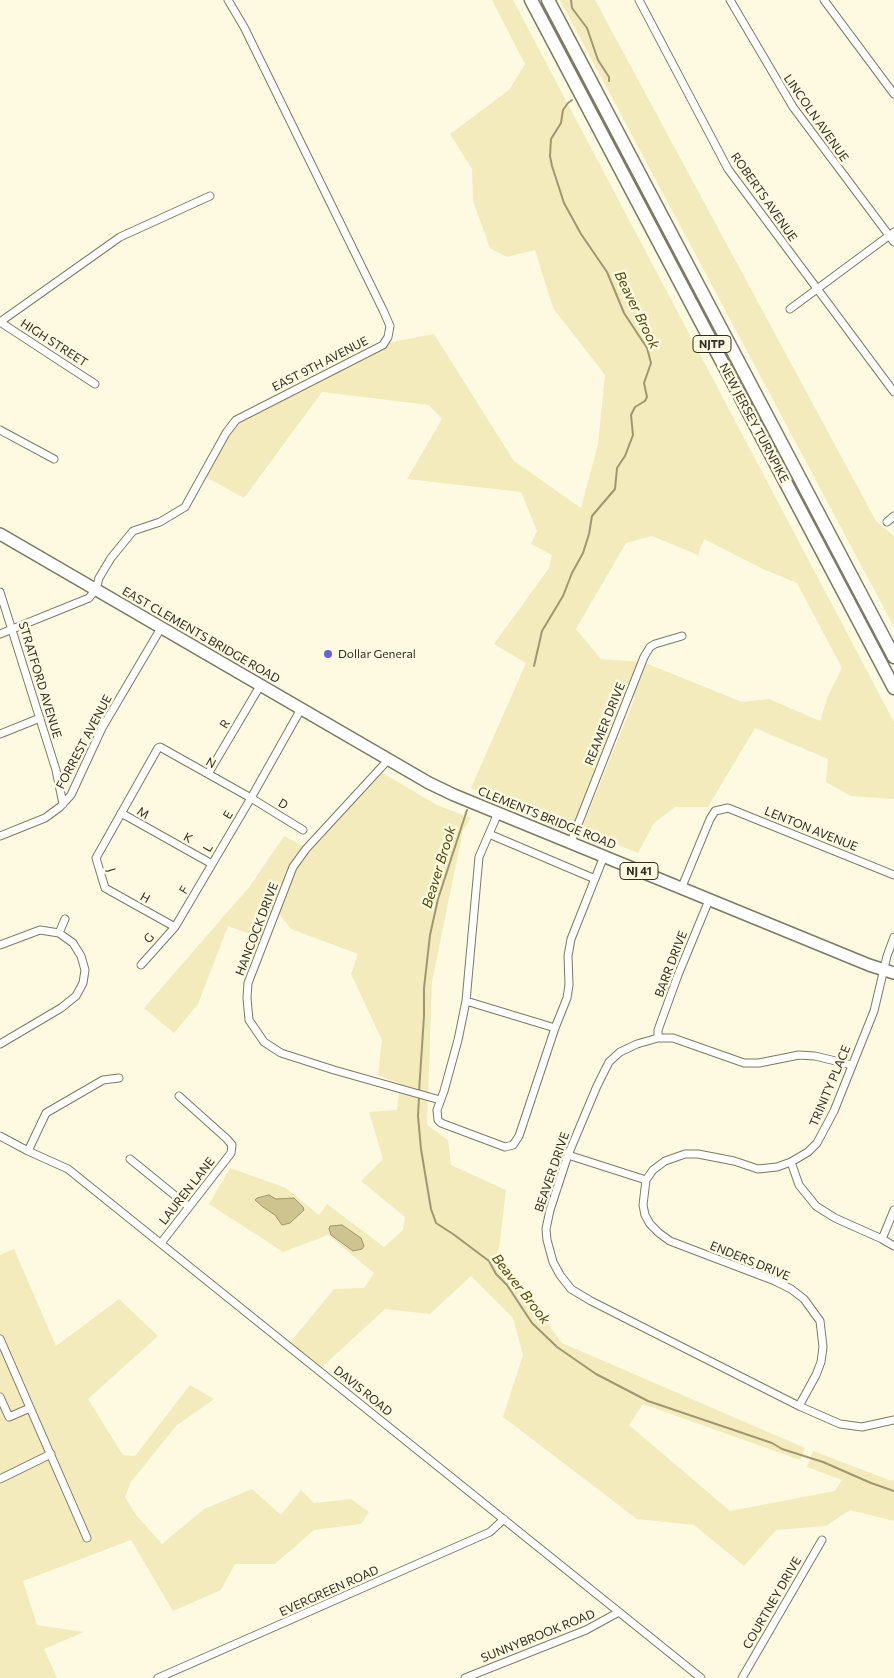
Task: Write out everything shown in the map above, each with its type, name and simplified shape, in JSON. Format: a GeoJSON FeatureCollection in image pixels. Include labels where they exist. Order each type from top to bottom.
{"type":"FeatureCollection","features":[{"type":"Feature","properties":{"kind":"highway","name":"NEW JERSEY TURNPIKE"},"geometry":{"type":"LineString","coordinates":[[531,0],[894,688]]}},
{"type":"Feature","properties":{"kind":"highway","name":"NEW JERSEY TURNPIKE"},"geometry":{"type":"LineString","coordinates":[[548,0],[894,657]]}},
{"type":"Feature","properties":{"kind":"highway"},"geometry":{"type":"LineString","coordinates":[[553,0],[574,50]]}},
{"type":"Feature","properties":{"kind":"main road","name":"EAST CLEMENTS BRIDGE ROAD"},"geometry":{"type":"LineString","coordinates":[[0,534],[388,760]]}},
{"type":"Feature","properties":{"kind":"main road","name":"CLEMENTS BRIDGE ROAD"},"geometry":{"type":"LineString","coordinates":[[388,760],[429,784],[869,966],[888,971]]}},
{"type":"Feature","properties":{"kind":"street","name":"EAST 9TH AVENUE"},"geometry":{"type":"LineString","coordinates":[[96,589],[111,558],[133,531],[160,522],[185,507],[226,433],[236,420],[382,345],[388,337],[390,326],[383,310],[248,35],[228,0]]}},
{"type":"Feature","properties":{"kind":"street","name":"ROBERTS AVENUE"},"geometry":{"type":"LineString","coordinates":[[639,0],[728,168],[894,392]]}},
{"type":"Feature","properties":{"kind":"street","name":"LINCOLN AVENUE"},"geometry":{"type":"LineString","coordinates":[[730,0],[793,107],[892,234],[894,242]]}},
{"type":"Feature","properties":{"kind":"street"},"geometry":{"type":"LineString","coordinates":[[826,0],[894,94]]}},
{"type":"Feature","properties":{"kind":"street"},"geometry":{"type":"LineString","coordinates":[[0,322],[120,237],[210,196]]}},
{"type":"Feature","properties":{"kind":"street"},"geometry":{"type":"LineString","coordinates":[[790,309],[892,234]]}},
{"type":"Feature","properties":{"kind":"street","name":"HIGH STREET"},"geometry":{"type":"LineString","coordinates":[[0,322],[96,384]]}},
{"type":"Feature","properties":{"kind":"street"},"geometry":{"type":"LineString","coordinates":[[0,430],[54,460]]}},
{"type":"Feature","properties":{"kind":"street"},"geometry":{"type":"LineString","coordinates":[[887,522],[894,516]]}},
{"type":"Feature","properties":{"kind":"street"},"geometry":{"type":"LineString","coordinates":[[0,634],[89,598],[96,589]]}},
{"type":"Feature","properties":{"kind":"street","name":"STRATFORD AVENUE"},"geometry":{"type":"LineString","coordinates":[[0,592],[56,770],[63,804]]}},
{"type":"Feature","properties":{"kind":"street","name":"FORREST AVENUE"},"geometry":{"type":"LineString","coordinates":[[0,836],[45,818],[71,795],[102,728],[161,628]]}},
{"type":"Feature","properties":{"kind":"street","name":"REAMER DRIVE"},"geometry":{"type":"LineString","coordinates":[[571,842],[644,657],[650,647],[655,644],[682,636]]}},
{"type":"Feature","properties":{"kind":"street","name":"R"},"geometry":{"type":"LineString","coordinates":[[208,774],[260,686]]}},
{"type":"Feature","properties":{"kind":"street"},"geometry":{"type":"LineString","coordinates":[[251,798],[301,709]]}},
{"type":"Feature","properties":{"kind":"street"},"geometry":{"type":"LineString","coordinates":[[0,734],[40,718]]}},
{"type":"Feature","properties":{"kind":"street","name":"N"},"geometry":{"type":"LineString","coordinates":[[121,813],[160,747],[251,798]]}},
{"type":"Feature","properties":{"kind":"street","name":"HANCOCK DRIVE"},"geometry":{"type":"LineString","coordinates":[[388,760],[306,849],[293,867],[248,984],[249,1020],[264,1042],[281,1053],[440,1100]]}},
{"type":"Feature","properties":{"kind":"street","name":"D"},"geometry":{"type":"LineString","coordinates":[[251,798],[302,830]]}},
{"type":"Feature","properties":{"kind":"street","name":"E"},"geometry":{"type":"LineString","coordinates":[[224,844],[251,798]]}},
{"type":"Feature","properties":{"kind":"street","name":"LENTON AVENUE"},"geometry":{"type":"LineString","coordinates":[[681,888],[710,819],[715,812],[728,808],[894,875]]}},
{"type":"Feature","properties":{"kind":"street"},"geometry":{"type":"LineString","coordinates":[[498,812],[479,857],[466,1001],[458,1040],[436,1115],[441,1124],[505,1147],[513,1145],[520,1136],[555,1028],[567,998],[569,985],[568,956],[571,939],[604,856]]}},
{"type":"Feature","properties":{"kind":"street","name":"M"},"geometry":{"type":"LineString","coordinates":[[121,813],[153,832]]}},
{"type":"Feature","properties":{"kind":"street","name":"J"},"geometry":{"type":"LineString","coordinates":[[105,888],[96,858],[121,813]]}},
{"type":"Feature","properties":{"kind":"street","name":"K"},"geometry":{"type":"LineString","coordinates":[[153,832],[212,864]]}},
{"type":"Feature","properties":{"kind":"street"},"geometry":{"type":"LineString","coordinates":[[489,834],[595,879]]}},
{"type":"Feature","properties":{"kind":"street","name":"L"},"geometry":{"type":"LineString","coordinates":[[212,864],[224,844]]}},
{"type":"Feature","properties":{"kind":"street","name":"F"},"geometry":{"type":"LineString","coordinates":[[175,927],[212,864]]}},
{"type":"Feature","properties":{"kind":"street","name":"H"},"geometry":{"type":"LineString","coordinates":[[105,888],[175,927]]}},
{"type":"Feature","properties":{"kind":"street","name":"BARR DRIVE"},"geometry":{"type":"LineString","coordinates":[[658,1038],[658,1030],[678,975],[709,900]]}},
{"type":"Feature","properties":{"kind":"street"},"geometry":{"type":"LineString","coordinates":[[59,933],[65,919]]}},
{"type":"Feature","properties":{"kind":"street","name":"G"},"geometry":{"type":"LineString","coordinates":[[140,965],[175,927]]}},
{"type":"Feature","properties":{"kind":"street"},"geometry":{"type":"LineString","coordinates":[[0,945],[40,930],[59,933],[73,943],[81,956],[85,970],[83,983],[76,996],[61,1008],[0,1044]]}},
{"type":"Feature","properties":{"kind":"street","name":"TRINITY PLACE"},"geometry":{"type":"LineString","coordinates":[[646,1180],[664,1161],[685,1154],[734,1161],[758,1169],[777,1167],[791,1162],[808,1152],[817,1143],[834,1111],[874,1011],[888,971],[894,937]]}},
{"type":"Feature","properties":{"kind":"street"},"geometry":{"type":"LineString","coordinates":[[466,1001],[555,1028]]}},
{"type":"Feature","properties":{"kind":"street","name":"BEAVER DRIVE"},"geometry":{"type":"LineString","coordinates":[[852,1065],[815,1056],[799,1055],[759,1063],[744,1063],[673,1038],[658,1038],[637,1044],[620,1052],[610,1062],[597,1086],[568,1155],[550,1210],[546,1229],[547,1240],[553,1262],[560,1275],[571,1289],[591,1301],[799,1406],[840,1424],[862,1428],[894,1420]]}},
{"type":"Feature","properties":{"kind":"street"},"geometry":{"type":"LineString","coordinates":[[28,1151],[46,1113],[103,1080],[119,1078]]}},
{"type":"Feature","properties":{"kind":"street","name":"LAUREN LANE"},"geometry":{"type":"LineString","coordinates":[[162,1243],[231,1153],[232,1144],[178,1096]]}},
{"type":"Feature","properties":{"kind":"street","name":"DAVIS ROAD"},"geometry":{"type":"LineString","coordinates":[[0,1136],[68,1169],[701,1678]]}},
{"type":"Feature","properties":{"kind":"street"},"geometry":{"type":"LineString","coordinates":[[568,1155],[646,1180]]}},
{"type":"Feature","properties":{"kind":"street"},"geometry":{"type":"LineString","coordinates":[[130,1159],[189,1207]]}},
{"type":"Feature","properties":{"kind":"street"},"geometry":{"type":"LineString","coordinates":[[791,1162],[799,1185],[816,1206],[835,1218],[894,1246]]}},
{"type":"Feature","properties":{"kind":"street","name":"ENDERS DRIVE"},"geometry":{"type":"LineString","coordinates":[[646,1180],[643,1205],[645,1215],[650,1224],[659,1233],[670,1241],[775,1281],[791,1289],[804,1299],[820,1321],[821,1362],[799,1406]]}},
{"type":"Feature","properties":{"kind":"street"},"geometry":{"type":"LineString","coordinates":[[882,1239],[894,1210]]}},
{"type":"Feature","properties":{"kind":"street"},"geometry":{"type":"LineString","coordinates":[[0,1339],[88,1538]]}},
{"type":"Feature","properties":{"kind":"street"},"geometry":{"type":"LineString","coordinates":[[0,1397],[9,1418],[30,1408]]}},
{"type":"Feature","properties":{"kind":"street"},"geometry":{"type":"LineString","coordinates":[[0,1479],[51,1454]]}},
{"type":"Feature","properties":{"kind":"street","name":"EVERGREEN ROAD"},"geometry":{"type":"LineString","coordinates":[[158,1678],[490,1532],[504,1519]]}},
{"type":"Feature","properties":{"kind":"street","name":"COURTNEY DRIVE"},"geometry":{"type":"LineString","coordinates":[[742,1678],[822,1540]]}},
{"type":"Feature","properties":{"kind":"street","name":"SUNNYBROOK ROAD"},"geometry":{"type":"LineString","coordinates":[[465,1678],[586,1630],[619,1612]]}},
{"type":"Feature","properties":{"kind":"shaded area"},"geometry":{"type":"Polygon","coordinates":[[[492,0],[513,0],[894,722],[894,799],[851,796],[826,782],[828,759],[755,728],[708,807],[675,807],[654,823],[638,853],[581,830],[635,698],[626,695],[574,824],[565,828],[558,828],[494,801],[471,788],[526,663],[494,644],[549,568],[552,555],[531,544],[537,531],[521,492],[407,479],[442,419],[429,405],[322,392],[244,498],[202,475],[244,413],[392,342],[434,334],[514,461],[581,508],[598,444],[605,375],[553,308],[535,250],[507,257],[490,248],[473,201],[472,169],[450,134],[509,90],[525,64],[492,0]],[[652,536],[626,543],[576,629],[601,659],[643,662],[742,702],[769,699],[820,721],[828,696],[842,668],[797,583],[763,569],[704,539],[698,555],[652,536]]]}},
{"type":"Feature","properties":{"kind":"shaded area"},"geometry":{"type":"Polygon","coordinates":[[[560,0],[595,0],[876,521],[894,536],[894,627],[560,0]]]}},
{"type":"Feature","properties":{"kind":"shaded area"},"geometry":{"type":"Polygon","coordinates":[[[379,771],[437,805],[471,818],[463,830],[432,982],[427,1125],[448,1140],[451,1165],[506,1190],[498,1257],[562,1343],[805,1448],[800,1460],[643,1404],[629,1425],[730,1511],[835,1491],[842,1480],[807,1467],[813,1451],[892,1481],[894,1479],[894,1521],[850,1510],[826,1526],[776,1530],[744,1566],[694,1525],[637,1519],[503,1417],[523,1355],[513,1318],[471,1276],[430,1314],[385,1309],[320,1369],[289,1344],[334,1289],[364,1288],[374,1273],[328,1235],[283,1252],[209,1204],[230,1168],[286,1188],[319,1215],[327,1204],[384,1247],[403,1230],[405,1217],[361,1181],[383,1159],[369,1112],[397,1110],[400,1084],[378,1075],[382,1040],[351,974],[358,954],[291,929],[274,907],[261,938],[228,926],[198,1004],[174,1033],[144,1008],[250,886],[284,836],[309,849],[379,771]]]}},
{"type":"Feature","properties":{"kind":"shaded area"},"geometry":{"type":"Polygon","coordinates":[[[269,1195],[276,1199],[294,1198],[304,1210],[290,1223],[282,1225],[275,1215],[255,1200],[269,1195]]]}},
{"type":"Feature","properties":{"kind":"shaded area"},"geometry":{"type":"Polygon","coordinates":[[[342,1225],[361,1238],[364,1246],[362,1249],[353,1251],[331,1235],[330,1226],[342,1225]]]}},
{"type":"Feature","properties":{"kind":"shaded area"},"geometry":{"type":"Polygon","coordinates":[[[14,1249],[56,1346],[119,1299],[158,1336],[88,1399],[123,1455],[135,1456],[190,1385],[214,1399],[176,1426],[131,1482],[125,1497],[136,1515],[162,1544],[204,1509],[252,1489],[281,1515],[301,1490],[314,1503],[351,1499],[369,1512],[361,1524],[314,1530],[275,1564],[235,1564],[221,1590],[173,1611],[131,1540],[23,1581],[37,1625],[84,1632],[44,1649],[57,1678],[0,1678],[0,1255],[14,1249]]]}},
{"type":"Feature","properties":{"kind":"waterway","name":"Beaver Brook"},"geometry":{"type":"LineString","coordinates":[[571,0],[572,8],[587,28],[598,60],[609,77],[609,81]]}},
{"type":"Feature","properties":{"kind":"waterway","name":"Beaver Brook"},"geometry":{"type":"LineString","coordinates":[[534,666],[542,631],[563,596],[572,573],[583,553],[592,516],[615,489],[617,468],[625,456],[633,435],[631,415],[635,407],[645,401],[647,397],[644,383],[651,363],[647,348],[624,313],[607,272],[581,234],[564,203],[552,166],[550,156],[551,139],[561,123],[563,110],[572,100]]}},
{"type":"Feature","properties":{"kind":"waterway","name":"Beaver Brook"},"geometry":{"type":"LineString","coordinates":[[419,1092],[424,988],[430,935],[438,899],[467,810]]}},
{"type":"Feature","properties":{"kind":"waterway","name":"Beaver Brook"},"geometry":{"type":"LineString","coordinates":[[419,1097],[418,1116],[421,1149],[431,1209],[436,1223],[489,1261],[496,1274],[507,1285],[532,1323],[557,1347],[596,1374],[648,1401],[772,1443],[782,1449],[823,1462],[894,1491]]}},
{"type":"Feature","properties":{"kind":"place","name":"Dollar General"},"geometry":{"type":"Point","coordinates":[328,654]}}]}
